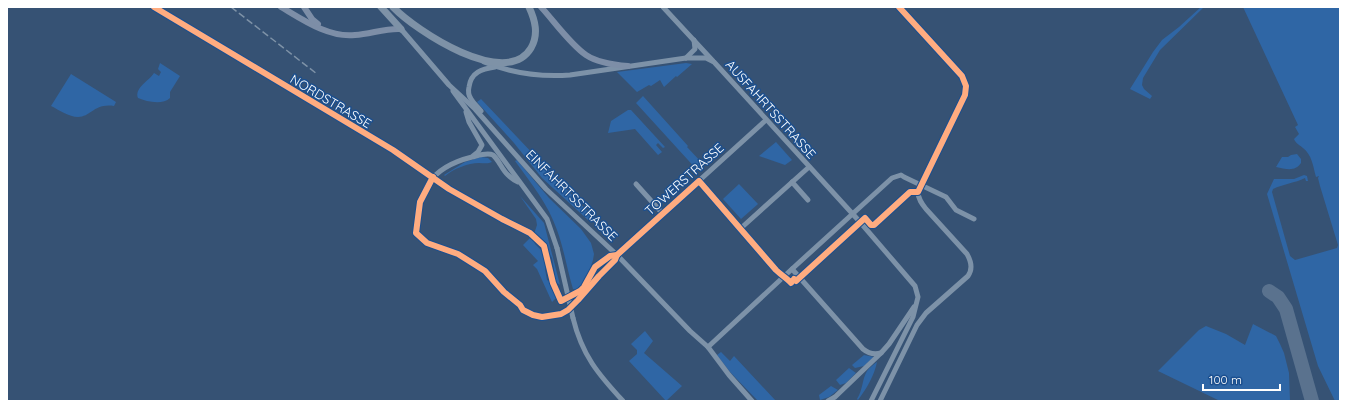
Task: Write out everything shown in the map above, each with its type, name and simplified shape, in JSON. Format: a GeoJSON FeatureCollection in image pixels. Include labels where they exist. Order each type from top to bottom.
{"type":"FeatureCollection","features":[{"type":"Feature","properties":{"kind":"highway"},"geometry":{"type":"LineString","coordinates":[[381,7],[401,29]]}},
{"type":"Feature","properties":{"kind":"highway"},"geometry":{"type":"LineString","coordinates":[[393,7],[409,21],[432,37],[470,56],[488,61],[509,63],[519,60],[526,55],[531,48],[536,33],[536,24],[529,7]]}},
{"type":"Feature","properties":{"kind":"main road"},"geometry":{"type":"LineString","coordinates":[[281,7],[300,18],[336,34],[351,36],[387,29],[401,29]]}},
{"type":"Feature","properties":{"kind":"main road"},"geometry":{"type":"LineString","coordinates":[[304,7],[312,19],[327,31]]}},
{"type":"Feature","properties":{"kind":"main road"},"geometry":{"type":"LineString","coordinates":[[541,7],[578,48],[587,55],[599,61],[628,66]]}},
{"type":"Feature","properties":{"kind":"street","name":"NORDSTRASSE"},"geometry":{"type":"LineString","coordinates":[[154,7],[393,150],[433,178]]}},
{"type":"Feature","properties":{"kind":"street"},"geometry":{"type":"LineString","coordinates":[[663,7],[714,62]]}},
{"type":"Feature","properties":{"kind":"street"},"geometry":{"type":"LineString","coordinates":[[880,401],[917,325],[926,313],[970,273],[971,268],[970,259],[918,198],[918,192],[965,95],[966,86],[962,76],[899,7]]}},
{"type":"Feature","properties":{"kind":"street","name":"EINFAHRTSSTRASSE"},"geometry":{"type":"LineString","coordinates":[[401,29],[449,85],[489,124],[546,189],[617,255],[708,348],[752,401]]}},
{"type":"Feature","properties":{"kind":"street"},"geometry":{"type":"LineString","coordinates":[[686,58],[695,49],[694,39]]}},
{"type":"Feature","properties":{"kind":"street"},"geometry":{"type":"LineString","coordinates":[[470,56],[496,67]]}},
{"type":"Feature","properties":{"kind":"street","name":"AUSFAHRTSSTRASSE"},"geometry":{"type":"LineString","coordinates":[[496,67],[525,73],[553,76],[570,75],[686,58],[706,58],[714,62],[912,281],[917,291],[916,304]]}},
{"type":"Feature","properties":{"kind":"street"},"geometry":{"type":"LineString","coordinates":[[489,124],[470,98],[468,92],[471,79],[475,73],[484,68],[496,67]]}},
{"type":"Feature","properties":{"kind":"street"},"geometry":{"type":"LineString","coordinates":[[449,85],[465,109],[488,137],[521,185],[547,219],[557,248],[573,318],[584,350],[603,379],[623,401]]}},
{"type":"Feature","properties":{"kind":"street"},"geometry":{"type":"LineString","coordinates":[[465,109],[469,122],[482,145],[478,152],[470,158]]}},
{"type":"Feature","properties":{"kind":"street","name":"TOWERSTRASSE"},"geometry":{"type":"LineString","coordinates":[[617,255],[766,120]]}},
{"type":"Feature","properties":{"kind":"street"},"geometry":{"type":"LineString","coordinates":[[427,243],[416,233],[420,202],[433,178],[438,172],[446,167],[483,154],[493,156],[508,175],[521,185]]}},
{"type":"Feature","properties":{"kind":"street"},"geometry":{"type":"LineString","coordinates":[[740,229],[809,167]]}},
{"type":"Feature","properties":{"kind":"street"},"geometry":{"type":"LineString","coordinates":[[708,348],[783,277],[892,178],[900,176],[946,197],[956,210],[974,219]]}},
{"type":"Feature","properties":{"kind":"street"},"geometry":{"type":"LineString","coordinates":[[699,181],[783,277]]}},
{"type":"Feature","properties":{"kind":"street"},"geometry":{"type":"LineString","coordinates":[[792,182],[808,200]]}},
{"type":"Feature","properties":{"kind":"street"},"geometry":{"type":"LineString","coordinates":[[636,184],[663,214]]}},
{"type":"Feature","properties":{"kind":"street"},"geometry":{"type":"LineString","coordinates":[[792,269],[867,353],[881,353]]}},
{"type":"Feature","properties":{"kind":"street"},"geometry":{"type":"LineString","coordinates":[[828,401],[835,397],[881,353],[889,344],[916,304]]}},
{"type":"Feature","properties":{"kind":"street"},"geometry":{"type":"LineString","coordinates":[[871,401],[911,321],[916,304]]}},
{"type":"Feature","properties":{"kind":"shaded area"},"geometry":{"type":"Polygon","coordinates":[[[1201,7],[1204,7],[1160,50],[1143,78],[1142,85],[1144,89],[1152,96],[1150,99],[1130,89],[1162,40],[1201,7]]]}},
{"type":"Feature","properties":{"kind":"shaded area"},"geometry":{"type":"Polygon","coordinates":[[[1243,7],[1340,7],[1340,401],[1335,401],[1318,366],[1267,194],[1274,179],[1294,179],[1304,175],[1307,176],[1308,181],[1306,181],[1305,178],[1277,187],[1273,189],[1272,192],[1290,256],[1295,260],[1337,248],[1338,245],[1320,186],[1319,176],[1316,177],[1312,161],[1306,151],[1294,139],[1299,134],[1295,127],[1298,125],[1243,7]]]}},
{"type":"Feature","properties":{"kind":"shaded area"},"geometry":{"type":"Polygon","coordinates":[[[160,63],[180,76],[170,92],[170,98],[163,102],[150,102],[138,98],[138,91],[154,73],[159,76],[161,72],[158,69],[160,63]]]}},
{"type":"Feature","properties":{"kind":"shaded area"},"geometry":{"type":"Polygon","coordinates":[[[686,63],[692,64],[664,87],[660,80],[637,92],[617,72],[686,63]]]}},
{"type":"Feature","properties":{"kind":"shaded area"},"geometry":{"type":"Polygon","coordinates":[[[71,74],[116,102],[114,106],[102,106],[86,115],[75,117],[51,106],[71,74]]]}},
{"type":"Feature","properties":{"kind":"shaded area"},"geometry":{"type":"Polygon","coordinates":[[[643,96],[703,164],[698,171],[636,103],[643,96]]]}},
{"type":"Feature","properties":{"kind":"shaded area"},"geometry":{"type":"Polygon","coordinates":[[[481,99],[592,216],[588,220],[542,178],[514,143],[477,102],[481,99]]]}},
{"type":"Feature","properties":{"kind":"shaded area"},"geometry":{"type":"Polygon","coordinates":[[[628,110],[631,110],[665,147],[663,148],[658,143],[656,145],[662,152],[658,155],[635,129],[608,133],[611,121],[628,110]]]}},
{"type":"Feature","properties":{"kind":"shaded area"},"geometry":{"type":"Polygon","coordinates":[[[776,142],[792,160],[785,165],[759,156],[776,142]]]}},
{"type":"Feature","properties":{"kind":"shaded area"},"geometry":{"type":"Polygon","coordinates":[[[1297,154],[1301,159],[1301,163],[1296,168],[1290,169],[1276,167],[1282,157],[1297,154]]]}},
{"type":"Feature","properties":{"kind":"shaded area"},"geometry":{"type":"Polygon","coordinates":[[[481,157],[488,158],[492,162],[466,165],[445,176],[444,175],[465,162],[481,157]]]}},
{"type":"Feature","properties":{"kind":"shaded area"},"geometry":{"type":"Polygon","coordinates":[[[517,160],[549,198],[581,229],[591,243],[594,254],[593,260],[586,281],[578,290],[573,289],[562,244],[549,211],[539,194],[515,161],[517,160]]]}},
{"type":"Feature","properties":{"kind":"shaded area"},"geometry":{"type":"Polygon","coordinates":[[[739,184],[758,204],[741,219],[723,199],[739,184]]]}},
{"type":"Feature","properties":{"kind":"shaded area"},"geometry":{"type":"Polygon","coordinates":[[[520,196],[544,223],[560,285],[556,282],[552,258],[543,242],[534,234],[537,225],[536,219],[520,196]]]}},
{"type":"Feature","properties":{"kind":"shaded area"},"geometry":{"type":"Polygon","coordinates":[[[530,238],[533,238],[535,244],[543,252],[547,266],[545,269],[547,280],[550,282],[556,298],[552,302],[537,269],[533,265],[538,261],[523,245],[530,238]]]}},
{"type":"Feature","properties":{"kind":"shaded area"},"geometry":{"type":"Polygon","coordinates":[[[1253,324],[1276,336],[1280,344],[1289,373],[1290,401],[1220,401],[1158,371],[1199,330],[1206,326],[1226,334],[1245,345],[1253,324]]]}},
{"type":"Feature","properties":{"kind":"shaded area"},"geometry":{"type":"Polygon","coordinates":[[[645,331],[653,341],[644,353],[682,386],[666,401],[629,361],[637,354],[637,350],[631,344],[645,331]]]}},
{"type":"Feature","properties":{"kind":"shaded area"},"geometry":{"type":"Polygon","coordinates":[[[721,352],[730,361],[734,356],[776,401],[758,401],[730,372],[717,355],[721,352]]]}},
{"type":"Feature","properties":{"kind":"shaded area"},"geometry":{"type":"Polygon","coordinates":[[[864,355],[874,357],[864,366],[855,368],[852,365],[864,355]]]}},
{"type":"Feature","properties":{"kind":"shaded area"},"geometry":{"type":"Polygon","coordinates":[[[877,362],[870,382],[858,400],[857,399],[865,374],[869,368],[877,362]]]}},
{"type":"Feature","properties":{"kind":"shaded area"},"geometry":{"type":"Polygon","coordinates":[[[849,368],[856,373],[846,383],[840,385],[836,380],[849,368]]]}},
{"type":"Feature","properties":{"kind":"shaded area"},"geometry":{"type":"Polygon","coordinates":[[[831,386],[838,390],[829,397],[820,400],[819,395],[831,386]]]}},
{"type":"Feature","properties":{"kind":"taxiway"},"geometry":{"type":"LineString","coordinates":[[1269,291],[1278,297],[1286,309],[1312,401]]}},
{"type":"Feature","properties":{"kind":"railway"},"geometry":{"type":"LineString","coordinates":[[231,7],[317,74]]}},
{"type":"Feature","properties":{"kind":"cycle path"},"geometry":{"type":"LineString","coordinates":[[154,7],[393,150],[449,189],[530,233],[544,246],[553,283],[561,301],[580,291],[584,287],[595,267],[610,256],[617,255],[699,181],[776,270],[791,283],[794,279],[796,281],[865,218],[871,225],[874,225],[910,192],[918,192],[965,95],[966,86],[962,76],[899,7]]}},
{"type":"Feature","properties":{"kind":"cycle path"},"geometry":{"type":"LineString","coordinates":[[433,177],[420,202],[416,233],[427,243],[458,254],[485,271],[504,292],[520,305],[523,310],[533,315],[542,317],[561,314],[568,310],[615,260],[617,255]]}}]}
